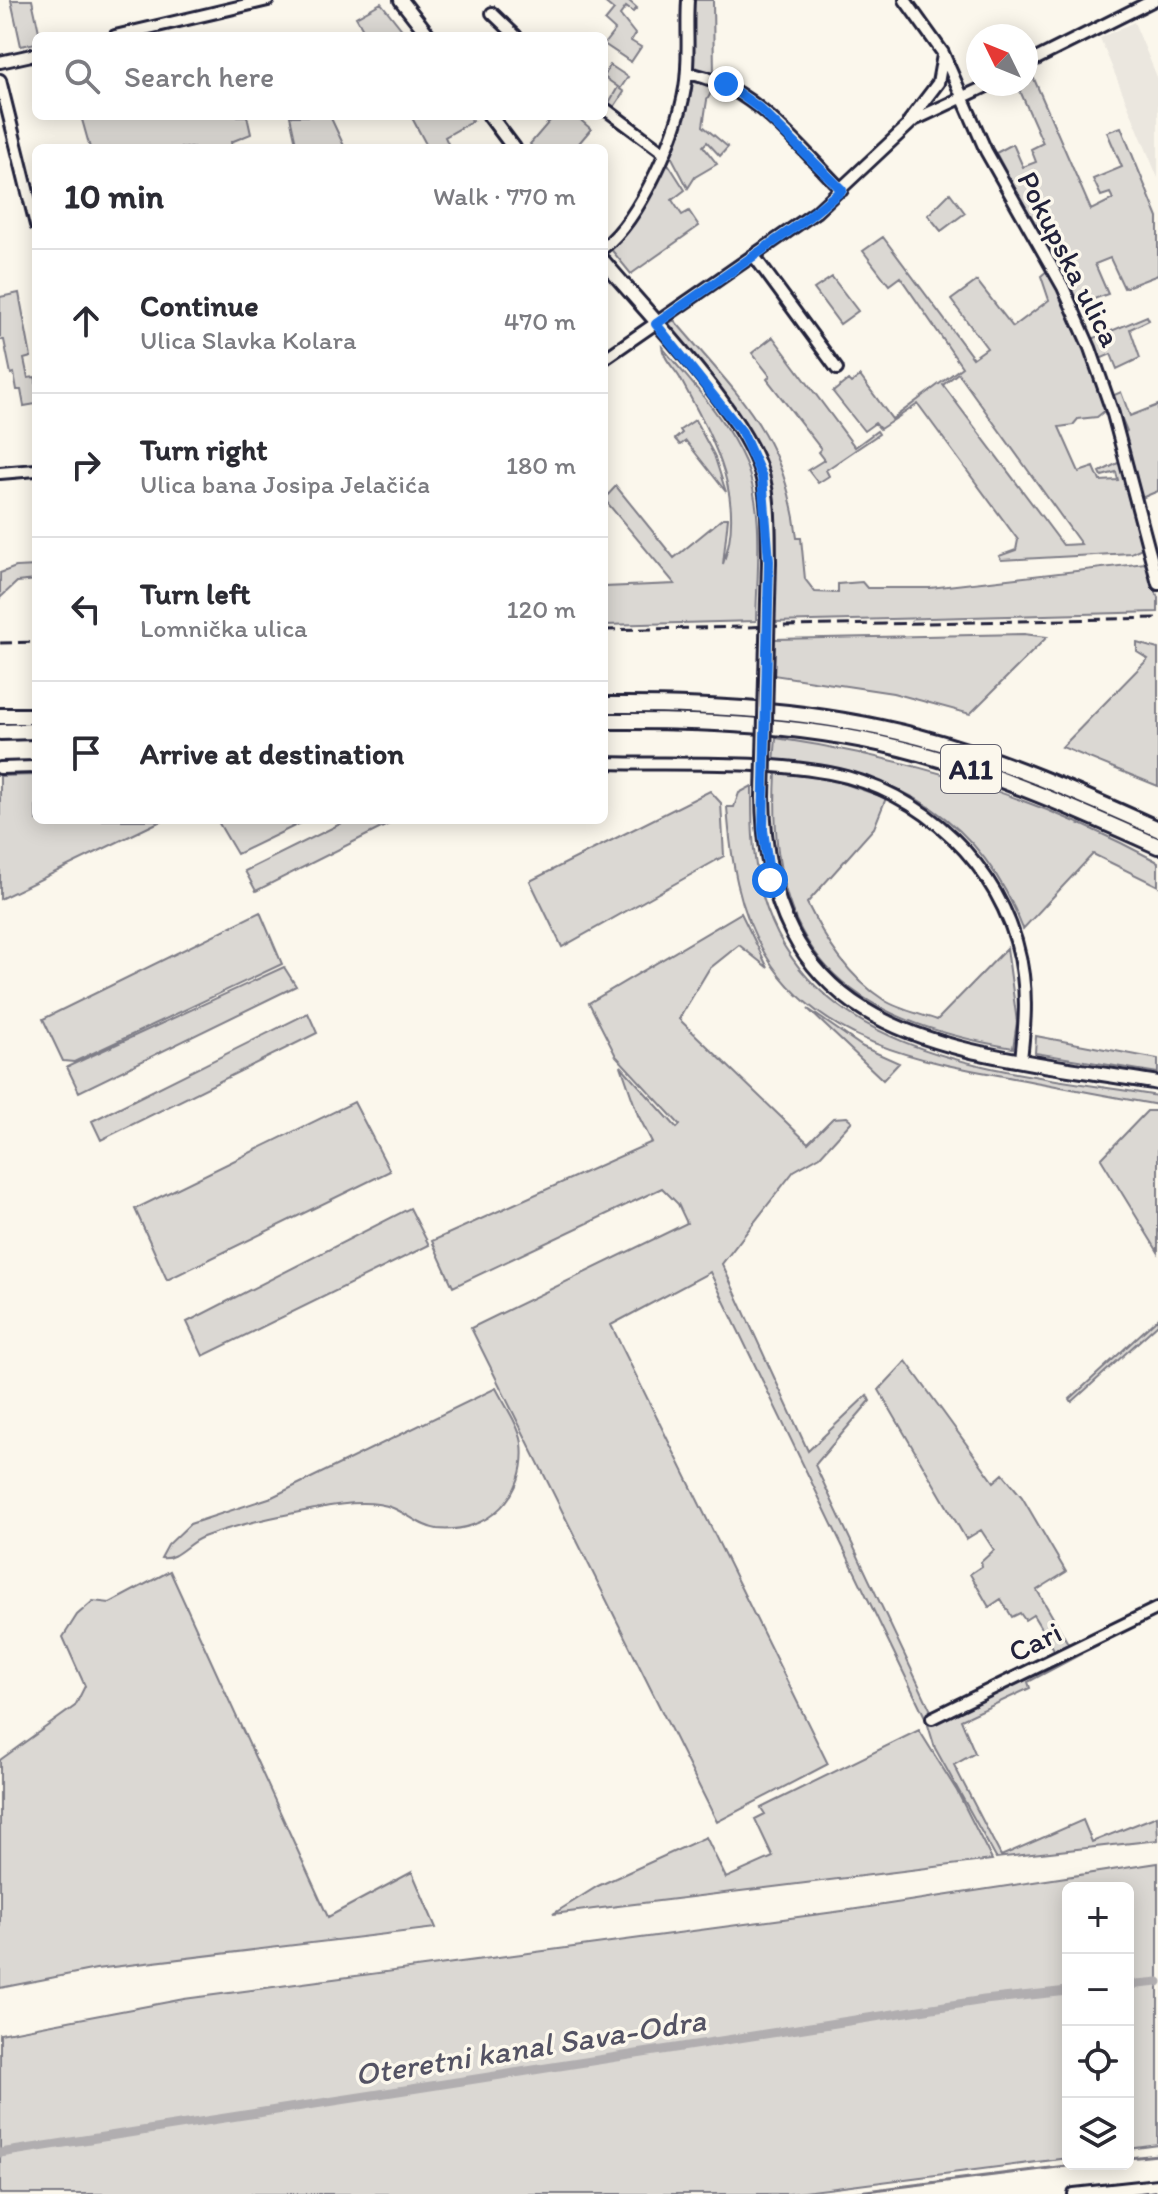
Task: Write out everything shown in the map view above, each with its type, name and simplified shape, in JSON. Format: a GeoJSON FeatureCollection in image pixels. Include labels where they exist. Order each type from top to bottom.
{"type":"FeatureCollection","features":[{"type":"Feature","properties":{"kind":"highway","name":"A11"},"geometry":{"type":"LineString","coordinates":[[608,705],[697,705],[774,711],[919,737],[1044,778],[1156,827]]}},
{"type":"Feature","properties":{"kind":"highway"},"geometry":{"type":"LineString","coordinates":[[0,716],[32,716]]}},
{"type":"Feature","properties":{"kind":"highway","name":"A11"},"geometry":{"type":"LineString","coordinates":[[608,721],[708,722],[842,736],[918,753],[986,774],[1158,846]]}},
{"type":"Feature","properties":{"kind":"highway"},"geometry":{"type":"LineString","coordinates":[[0,732],[32,731]]}},
{"type":"Feature","properties":{"kind":"highway"},"geometry":{"type":"LineString","coordinates":[[1094,817],[1114,834],[1158,857]]}},
{"type":"Feature","properties":{"kind":"main road"},"geometry":{"type":"LineString","coordinates":[[401,0],[426,32]]}},
{"type":"Feature","properties":{"kind":"main road"},"geometry":{"type":"LineString","coordinates":[[493,120],[511,144]]}},
{"type":"Feature","properties":{"kind":"main road"},"geometry":{"type":"LineString","coordinates":[[608,267],[750,445],[765,492],[769,561],[763,797],[765,856],[776,899],[790,932],[826,981],[865,1012],[903,1032],[947,1046],[1158,1083]]}},
{"type":"Feature","properties":{"kind":"street"},"geometry":{"type":"LineString","coordinates":[[132,32],[268,0]]}},
{"type":"Feature","properties":{"kind":"street"},"geometry":{"type":"LineString","coordinates":[[608,243],[625,226],[663,152],[682,101],[687,73],[688,0]]}},
{"type":"Feature","properties":{"kind":"street","name":"Pokupska ulica"},"geometry":{"type":"LineString","coordinates":[[905,0],[943,53],[986,151],[1063,287],[1090,348],[1113,414],[1158,584]]}},
{"type":"Feature","properties":{"kind":"street"},"geometry":{"type":"LineString","coordinates":[[1038,58],[1154,0]]}},
{"type":"Feature","properties":{"kind":"street"},"geometry":{"type":"LineString","coordinates":[[492,13],[512,32]]}},
{"type":"Feature","properties":{"kind":"street"},"geometry":{"type":"LineString","coordinates":[[905,128],[940,78],[943,53]]}},
{"type":"Feature","properties":{"kind":"street"},"geometry":{"type":"LineString","coordinates":[[0,62],[32,55]]}},
{"type":"Feature","properties":{"kind":"street"},"geometry":{"type":"LineString","coordinates":[[687,73],[717,79],[746,98],[842,190]]}},
{"type":"Feature","properties":{"kind":"street"},"geometry":{"type":"LineString","coordinates":[[0,80],[4,115],[32,211]]}},
{"type":"Feature","properties":{"kind":"street"},"geometry":{"type":"LineString","coordinates":[[608,356],[754,256],[842,190],[905,128],[923,115],[969,96]]}},
{"type":"Feature","properties":{"kind":"street"},"geometry":{"type":"LineString","coordinates":[[608,111],[663,152]]}},
{"type":"Feature","properties":{"kind":"street"},"geometry":{"type":"LineString","coordinates":[[754,256],[837,369]]}},
{"type":"Feature","properties":{"kind":"street"},"geometry":{"type":"LineString","coordinates":[[0,473],[32,470]]}},
{"type":"Feature","properties":{"kind":"street"},"geometry":{"type":"LineString","coordinates":[[608,763],[828,773],[880,789],[929,817],[979,867],[1012,927],[1025,993],[1021,1060]]}},
{"type":"Feature","properties":{"kind":"street"},"geometry":{"type":"LineString","coordinates":[[0,768],[32,767]]}},
{"type":"Feature","properties":{"kind":"street","name":"Cari"},"geometry":{"type":"LineString","coordinates":[[932,1718],[1158,1608]]}},
{"type":"Feature","properties":{"kind":"street"},"geometry":{"type":"LineString","coordinates":[[1074,2194],[1158,2185]]}},
{"type":"Feature","properties":{"kind":"shaded area"},"geometry":{"type":"Polygon","coordinates":[[[11,0],[32,0],[39,32],[32,32],[32,44],[21,46],[11,0]]]}},
{"type":"Feature","properties":{"kind":"shaded area"},"geometry":{"type":"Polygon","coordinates":[[[602,0],[628,0],[637,8],[633,12],[626,7],[620,15],[635,34],[631,41],[641,47],[631,62],[608,47],[608,39],[615,30],[605,21],[614,10],[602,0]]]}},
{"type":"Feature","properties":{"kind":"shaded area"},"geometry":{"type":"Polygon","coordinates":[[[693,0],[713,0],[714,76],[691,68],[693,0]]]}},
{"type":"Feature","properties":{"kind":"shaded area"},"geometry":{"type":"Polygon","coordinates":[[[381,3],[404,32],[365,32],[356,17],[381,3]]]}},
{"type":"Feature","properties":{"kind":"shaded area"},"geometry":{"type":"Polygon","coordinates":[[[1134,22],[1158,79],[1158,178],[1100,38],[1134,22]]]}},
{"type":"Feature","properties":{"kind":"shaded area"},"geometry":{"type":"Polygon","coordinates":[[[610,65],[628,77],[620,89],[624,92],[612,110],[608,104],[618,87],[608,80],[610,65]]]}},
{"type":"Feature","properties":{"kind":"shaded area"},"geometry":{"type":"Polygon","coordinates":[[[691,76],[717,82],[707,100],[703,126],[728,147],[720,156],[707,142],[703,146],[717,164],[695,177],[688,188],[670,154],[691,76]]]}},
{"type":"Feature","properties":{"kind":"shaded area"},"geometry":{"type":"Polygon","coordinates":[[[1038,88],[1091,210],[1113,199],[1110,193],[1101,196],[1093,179],[1122,167],[1107,132],[1121,127],[1158,218],[1158,275],[1124,288],[1110,258],[1095,264],[1108,294],[1077,305],[996,153],[1013,144],[1023,167],[1036,162],[1031,149],[1043,143],[1022,96],[1038,96],[1038,88]]]}},
{"type":"Feature","properties":{"kind":"shaded area"},"geometry":{"type":"Polygon","coordinates":[[[82,120],[248,120],[251,134],[231,144],[89,144],[82,120]]]}},
{"type":"Feature","properties":{"kind":"shaded area"},"geometry":{"type":"Polygon","coordinates":[[[291,120],[332,120],[343,144],[296,144],[291,120]]]}},
{"type":"Feature","properties":{"kind":"shaded area"},"geometry":{"type":"Polygon","coordinates":[[[413,120],[473,121],[445,137],[448,144],[426,144],[413,120]]]}},
{"type":"Feature","properties":{"kind":"shaded area"},"geometry":{"type":"Polygon","coordinates":[[[551,120],[581,120],[591,129],[578,144],[530,144],[551,120]]]}},
{"type":"Feature","properties":{"kind":"shaded area"},"geometry":{"type":"Polygon","coordinates":[[[669,165],[685,190],[672,200],[682,215],[689,211],[699,226],[631,274],[610,248],[634,220],[663,166],[669,165]]]}},
{"type":"Feature","properties":{"kind":"shaded area"},"geometry":{"type":"Polygon","coordinates":[[[950,193],[965,213],[941,231],[928,215],[950,193]]]}},
{"type":"Feature","properties":{"kind":"shaded area"},"geometry":{"type":"Polygon","coordinates":[[[883,237],[973,358],[987,348],[951,300],[977,281],[1013,327],[1049,300],[1041,276],[1049,269],[1081,336],[1107,409],[1097,417],[1078,419],[1073,425],[1059,427],[1079,472],[1094,467],[1100,481],[1118,480],[1116,472],[1102,476],[1100,472],[1122,461],[1142,548],[1131,553],[1001,560],[999,556],[1016,550],[1018,540],[918,404],[880,429],[875,423],[864,431],[833,392],[848,380],[851,383],[860,376],[892,419],[962,367],[900,277],[889,285],[863,251],[883,237]],[[958,373],[943,385],[1063,545],[1081,544],[958,373]]]}},
{"type":"Feature","properties":{"kind":"shaded area"},"geometry":{"type":"Polygon","coordinates":[[[832,277],[858,311],[840,324],[814,289],[832,277]]]}},
{"type":"Feature","properties":{"kind":"shaded area"},"geometry":{"type":"Polygon","coordinates":[[[19,293],[31,357],[24,359],[28,378],[32,377],[32,405],[24,406],[21,390],[17,390],[14,373],[11,374],[4,340],[0,340],[0,297],[19,293]]]}},
{"type":"Feature","properties":{"kind":"shaded area"},"geometry":{"type":"Polygon","coordinates":[[[1147,316],[1149,320],[1130,329],[1140,358],[1117,369],[1111,354],[1100,359],[1092,339],[1147,316]]]}},
{"type":"Feature","properties":{"kind":"shaded area"},"geometry":{"type":"Polygon","coordinates":[[[674,320],[738,395],[770,443],[791,502],[797,538],[801,538],[805,579],[815,592],[838,593],[838,584],[862,582],[867,588],[930,588],[1145,563],[1158,598],[1158,612],[774,622],[777,538],[770,483],[761,458],[735,411],[667,325],[674,320]]]}},
{"type":"Feature","properties":{"kind":"shaded area"},"geometry":{"type":"Polygon","coordinates":[[[773,337],[855,447],[877,431],[879,434],[826,470],[829,476],[818,483],[808,470],[824,460],[818,452],[821,449],[767,379],[770,376],[752,353],[773,337]]]}},
{"type":"Feature","properties":{"kind":"shaded area"},"geometry":{"type":"Polygon","coordinates":[[[662,347],[718,416],[745,462],[758,520],[756,621],[608,625],[608,587],[675,584],[608,504],[608,495],[616,486],[674,558],[723,518],[728,518],[723,564],[730,539],[729,491],[714,444],[662,347]]]}},
{"type":"Feature","properties":{"kind":"shaded area"},"geometry":{"type":"Polygon","coordinates":[[[1121,392],[1130,416],[1158,405],[1158,491],[1139,499],[1124,433],[1127,431],[1112,396],[1121,392]]]}},
{"type":"Feature","properties":{"kind":"shaded area"},"geometry":{"type":"Polygon","coordinates":[[[695,420],[714,455],[726,492],[686,441],[680,445],[675,439],[682,433],[680,430],[695,420]]]}},
{"type":"Feature","properties":{"kind":"shaded area"},"geometry":{"type":"Polygon","coordinates":[[[32,566],[32,580],[17,582],[0,598],[0,573],[16,567],[32,566]]]}},
{"type":"Feature","properties":{"kind":"shaded area"},"geometry":{"type":"Polygon","coordinates":[[[1024,634],[1047,637],[970,714],[893,693],[773,675],[774,639],[1024,634]]]}},
{"type":"Feature","properties":{"kind":"shaded area"},"geometry":{"type":"Polygon","coordinates":[[[1137,643],[1158,649],[1158,786],[1062,747],[1148,659],[1137,652],[1137,643]]]}},
{"type":"Feature","properties":{"kind":"shaded area"},"geometry":{"type":"Polygon","coordinates":[[[776,738],[925,769],[1020,799],[1158,862],[1158,886],[1093,854],[1023,929],[1005,889],[982,856],[956,827],[926,805],[893,787],[817,767],[774,763],[776,738]]]}},
{"type":"Feature","properties":{"kind":"shaded area"},"geometry":{"type":"Polygon","coordinates":[[[776,773],[828,778],[886,798],[874,828],[807,903],[830,944],[849,969],[871,991],[890,1003],[937,1020],[1007,948],[1017,1022],[1013,1048],[954,1035],[903,1018],[861,996],[827,967],[802,931],[785,888],[776,835],[776,773]]]}},
{"type":"Feature","properties":{"kind":"shaded area"},"geometry":{"type":"Polygon","coordinates":[[[32,775],[32,824],[155,824],[0,899],[0,776],[32,775]]]}},
{"type":"Feature","properties":{"kind":"shaded area"},"geometry":{"type":"Polygon","coordinates":[[[752,786],[752,822],[759,882],[782,942],[818,989],[864,1023],[918,1048],[977,1065],[1158,1096],[1158,1105],[912,1056],[844,1029],[814,1010],[788,985],[765,954],[742,901],[727,807],[734,807],[739,793],[752,786]]]}},
{"type":"Feature","properties":{"kind":"shaded area"},"geometry":{"type":"Polygon","coordinates":[[[710,791],[721,803],[724,856],[562,947],[530,881],[710,791]]]}},
{"type":"Feature","properties":{"kind":"shaded area"},"geometry":{"type":"Polygon","coordinates":[[[219,824],[299,824],[237,854],[219,824]]]}},
{"type":"Feature","properties":{"kind":"shaded area"},"geometry":{"type":"Polygon","coordinates":[[[340,824],[389,824],[256,891],[245,871],[340,824]]]}},
{"type":"Feature","properties":{"kind":"shaded area"},"geometry":{"type":"Polygon","coordinates":[[[260,912],[282,964],[74,1062],[63,1061],[43,1019],[260,912]]]}},
{"type":"Feature","properties":{"kind":"shaded area"},"geometry":{"type":"Polygon","coordinates":[[[741,913],[768,968],[739,945],[709,969],[679,1019],[808,1143],[833,1118],[847,1117],[852,1121],[820,1156],[794,1171],[722,1264],[808,1451],[867,1395],[870,1401],[815,1465],[932,1713],[925,1717],[710,1272],[611,1325],[828,1764],[717,1822],[471,1328],[687,1223],[678,1204],[662,1188],[453,1287],[432,1241],[652,1142],[638,1115],[621,1066],[677,1128],[680,1125],[616,1056],[589,1003],[741,913]]]}},
{"type":"Feature","properties":{"kind":"shaded area"},"geometry":{"type":"Polygon","coordinates":[[[284,967],[296,986],[79,1092],[67,1067],[284,967]]]}},
{"type":"Feature","properties":{"kind":"shaded area"},"geometry":{"type":"Polygon","coordinates":[[[808,1009],[863,1047],[899,1063],[883,1080],[808,1009]]]}},
{"type":"Feature","properties":{"kind":"shaded area"},"geometry":{"type":"Polygon","coordinates":[[[308,1013],[317,1033],[101,1140],[92,1121],[308,1013]]]}},
{"type":"Feature","properties":{"kind":"shaded area"},"geometry":{"type":"Polygon","coordinates":[[[1036,1036],[1158,1059],[1158,1073],[1035,1053],[1036,1036]]]}},
{"type":"Feature","properties":{"kind":"shaded area"},"geometry":{"type":"Polygon","coordinates":[[[354,1102],[390,1171],[167,1280],[135,1209],[354,1102]]]}},
{"type":"Feature","properties":{"kind":"shaded area"},"geometry":{"type":"Polygon","coordinates":[[[1147,1111],[1158,1111],[1158,1252],[1101,1159],[1147,1111]]]}},
{"type":"Feature","properties":{"kind":"shaded area"},"geometry":{"type":"Polygon","coordinates":[[[410,1208],[429,1245],[203,1356],[187,1322],[410,1208]]]}},
{"type":"Feature","properties":{"kind":"shaded area"},"geometry":{"type":"Polygon","coordinates":[[[1158,1318],[1158,1324],[1072,1402],[1070,1399],[1158,1318]]]}},
{"type":"Feature","properties":{"kind":"shaded area"},"geometry":{"type":"Polygon","coordinates":[[[906,1361],[994,1482],[1003,1474],[1022,1497],[1066,1572],[1037,1590],[1069,1645],[1055,1651],[1033,1615],[1025,1620],[1020,1613],[1012,1617],[1001,1599],[989,1607],[970,1574],[982,1566],[981,1562],[994,1550],[981,1530],[966,1539],[879,1390],[906,1361]]]}},
{"type":"Feature","properties":{"kind":"shaded area"},"geometry":{"type":"Polygon","coordinates":[[[496,1388],[520,1436],[522,1462],[511,1494],[488,1518],[456,1529],[437,1529],[384,1505],[344,1504],[230,1528],[198,1539],[172,1557],[161,1558],[168,1545],[190,1524],[272,1497],[496,1388]]]}},
{"type":"Feature","properties":{"kind":"shaded area"},"geometry":{"type":"Polygon","coordinates":[[[170,1571],[328,1917],[412,1872],[436,1928],[96,1969],[0,1988],[0,1760],[75,1706],[85,1686],[63,1637],[77,1615],[93,1601],[110,1603],[170,1571]]]}},
{"type":"Feature","properties":{"kind":"shaded area"},"geometry":{"type":"Polygon","coordinates":[[[1079,1650],[1081,1654],[1028,1682],[1030,1688],[961,1720],[975,1753],[954,1765],[1001,1856],[1083,1820],[1092,1842],[1157,1816],[1158,1840],[996,1858],[935,1748],[928,1725],[1079,1650]]]}},
{"type":"Feature","properties":{"kind":"shaded area"},"geometry":{"type":"Polygon","coordinates":[[[919,1730],[957,1791],[992,1860],[553,1914],[598,1886],[706,1837],[726,1878],[773,1857],[755,1819],[765,1814],[761,1808],[919,1730]]]}},
{"type":"Feature","properties":{"kind":"shaded area"},"geometry":{"type":"Polygon","coordinates":[[[1158,1863],[1158,2145],[1134,2148],[1134,1882],[1062,1882],[1062,2159],[789,2194],[0,2194],[0,2034],[184,1999],[850,1910],[1158,1863]]]}},
{"type":"Feature","properties":{"kind":"waterway","name":"Oteretni kanal Sava-Odra"},"geometry":{"type":"LineString","coordinates":[[1134,1984],[1158,1982]]}},
{"type":"Feature","properties":{"kind":"waterway","name":"Oteretni kanal Sava-Odra"},"geometry":{"type":"LineString","coordinates":[[0,2153],[984,2000],[1062,1992]]}},
{"type":"Feature","properties":{"kind":"waterway"},"geometry":{"type":"LineString","coordinates":[[1134,2157],[1158,2155]]}},
{"type":"Feature","properties":{"kind":"waterway"},"geometry":{"type":"LineString","coordinates":[[842,2194],[1062,2166]]}},
{"type":"Feature","properties":{"kind":"railway"},"geometry":{"type":"LineString","coordinates":[[608,630],[1158,618]]}},
{"type":"Feature","properties":{"kind":"railway"},"geometry":{"type":"LineString","coordinates":[[0,643],[32,642]]}},
{"type":"Feature","properties":{"kind":"route"},"geometry":{"type":"LineString","coordinates":[[726,84],[759,108],[842,190],[801,223],[656,324],[742,432],[762,477],[769,561],[763,830],[770,880]]}}]}
